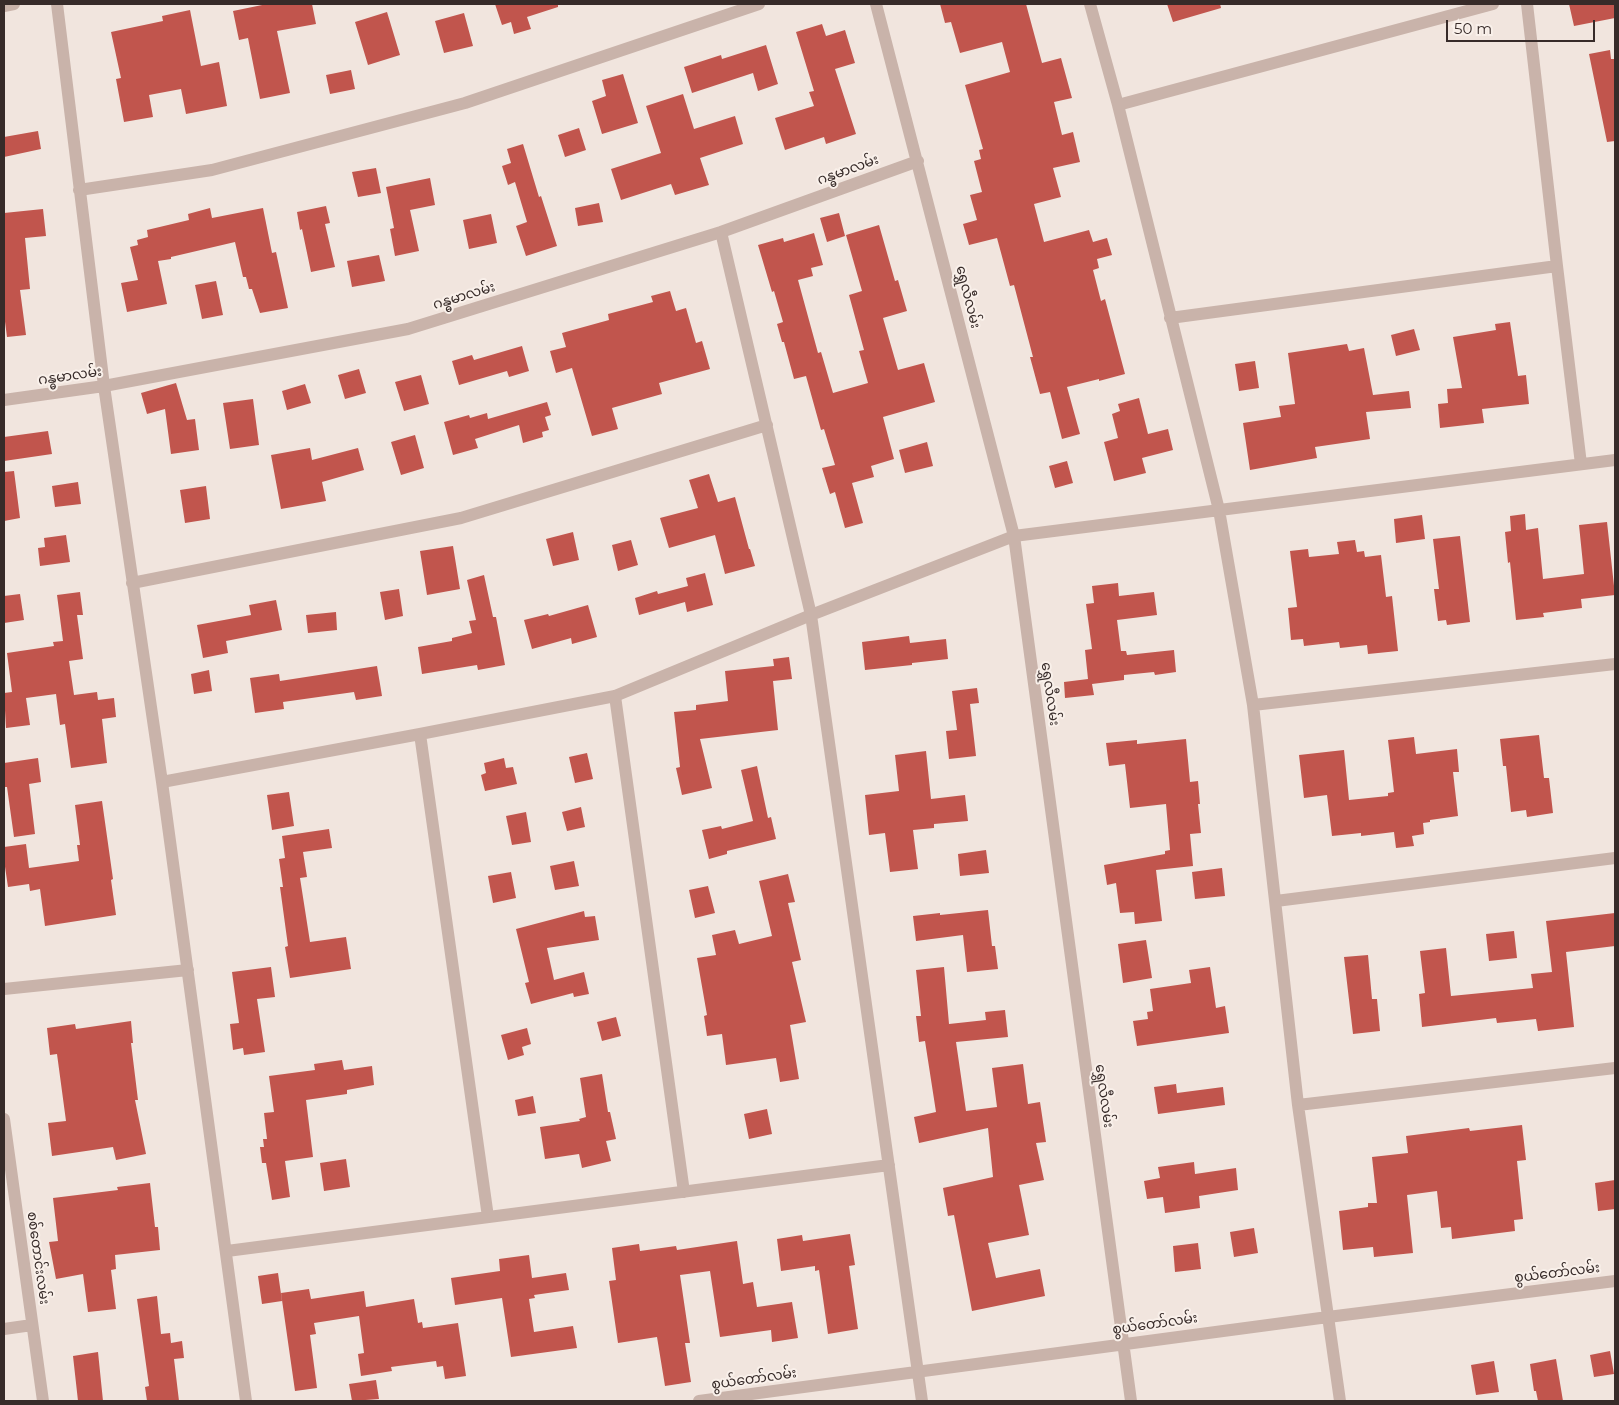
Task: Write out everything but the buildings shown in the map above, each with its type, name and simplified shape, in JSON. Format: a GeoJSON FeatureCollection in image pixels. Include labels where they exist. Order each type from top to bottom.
{"type":"FeatureCollection","features":[{"type":"Feature","properties":{"kind":"street"},"geometry":{"type":"LineString","coordinates":[[4,6],[14,4]]}},
{"type":"Feature","properties":{"kind":"street"},"geometry":{"type":"LineString","coordinates":[[57,4],[104,386],[162,782],[246,1401]]}},
{"type":"Feature","properties":{"kind":"street"},"geometry":{"type":"LineString","coordinates":[[80,190],[212,170],[465,103],[759,4]]}},
{"type":"Feature","properties":{"kind":"street","name":"ရွှေလီလမ်း"},"geometry":{"type":"LineString","coordinates":[[876,4],[1014,536],[1131,1401]]}},
{"type":"Feature","properties":{"kind":"street"},"geometry":{"type":"LineString","coordinates":[[1090,4],[1118,105],[1219,510],[1253,704],[1298,1105],[1340,1401]]}},
{"type":"Feature","properties":{"kind":"street"},"geometry":{"type":"LineString","coordinates":[[1118,105],[1493,4]]}},
{"type":"Feature","properties":{"kind":"street"},"geometry":{"type":"LineString","coordinates":[[1528,4],[1581,464]]}},
{"type":"Feature","properties":{"kind":"street","name":"ဂန္ဓမာလမ်း"},"geometry":{"type":"LineString","coordinates":[[4,400],[104,386],[408,329],[721,232],[918,161]]}},
{"type":"Feature","properties":{"kind":"street"},"geometry":{"type":"LineString","coordinates":[[721,232],[811,615],[922,1401]]}},
{"type":"Feature","properties":{"kind":"street"},"geometry":{"type":"LineString","coordinates":[[1170,318],[1557,266]]}},
{"type":"Feature","properties":{"kind":"street"},"geometry":{"type":"LineString","coordinates":[[132,583],[460,518],[767,425]]}},
{"type":"Feature","properties":{"kind":"street"},"geometry":{"type":"LineString","coordinates":[[162,782],[615,696],[811,615],[1014,536],[1615,460]]}},
{"type":"Feature","properties":{"kind":"street"},"geometry":{"type":"LineString","coordinates":[[1253,704],[1615,664]]}},
{"type":"Feature","properties":{"kind":"street"},"geometry":{"type":"LineString","coordinates":[[615,696],[684,1192]]}},
{"type":"Feature","properties":{"kind":"street"},"geometry":{"type":"LineString","coordinates":[[420,734],[488,1217]]}},
{"type":"Feature","properties":{"kind":"street"},"geometry":{"type":"LineString","coordinates":[[1276,901],[1615,858]]}},
{"type":"Feature","properties":{"kind":"street"},"geometry":{"type":"LineString","coordinates":[[4,989],[188,970]]}},
{"type":"Feature","properties":{"kind":"street"},"geometry":{"type":"LineString","coordinates":[[1298,1105],[1615,1068]]}},
{"type":"Feature","properties":{"kind":"street","name":"စစ်တောင်းလမ်း"},"geometry":{"type":"LineString","coordinates":[[4,1118],[6,1151],[43,1401]]}},
{"type":"Feature","properties":{"kind":"street"},"geometry":{"type":"LineString","coordinates":[[227,1250],[889,1165]]}},
{"type":"Feature","properties":{"kind":"street","name":"စွယ်တော်လမ်း"},"geometry":{"type":"LineString","coordinates":[[704,1401],[918,1371],[1615,1281]]}},
{"type":"Feature","properties":{"kind":"street"},"geometry":{"type":"LineString","coordinates":[[4,1329],[32,1325]]}}]}
